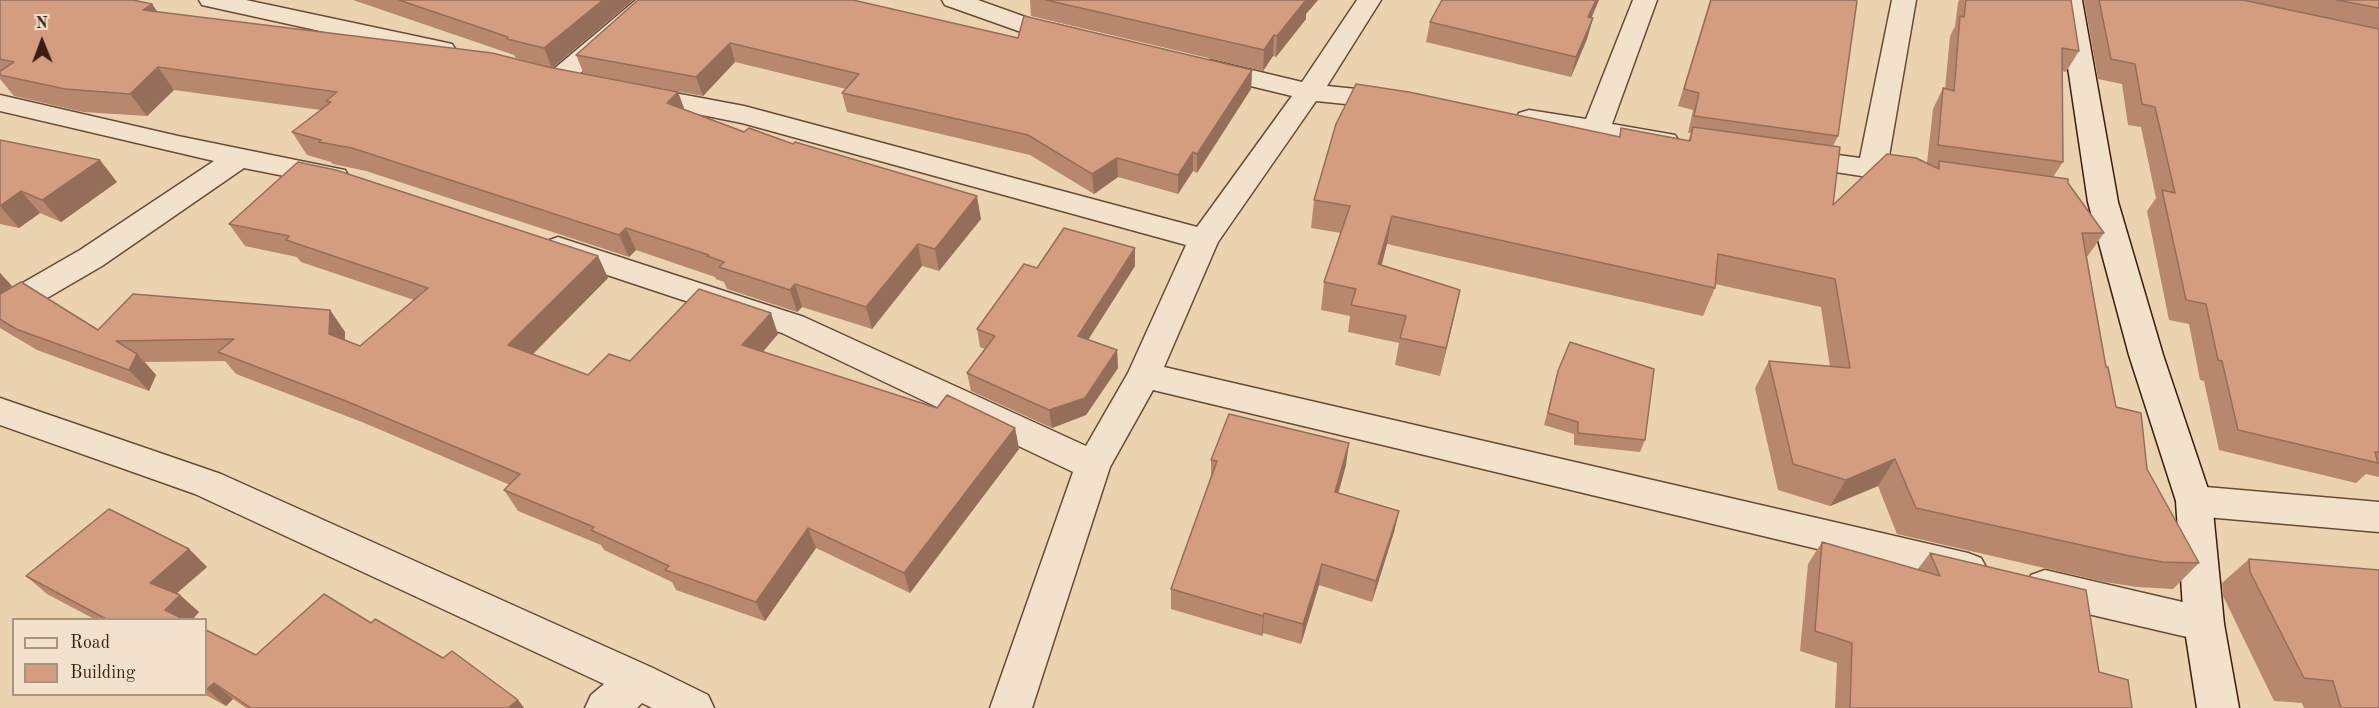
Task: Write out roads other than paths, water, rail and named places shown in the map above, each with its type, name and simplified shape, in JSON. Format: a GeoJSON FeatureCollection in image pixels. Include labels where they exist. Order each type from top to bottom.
{"type":"FeatureCollection","features":[{"type":"Feature","properties":{"kind":"street"},"geometry":{"type":"LineString","coordinates":[[651,0],[547,76],[744,115],[1204,239]]}},
{"type":"Feature","properties":{"kind":"street"},"geometry":{"type":"LineString","coordinates":[[954,0],[1023,25],[1091,40]]}},
{"type":"Feature","properties":{"kind":"street"},"geometry":{"type":"LineString","coordinates":[[1011,708],[1093,465],[1144,375],[1204,239],[1309,92],[1369,0]]}},
{"type":"Feature","properties":{"kind":"street"},"geometry":{"type":"LineString","coordinates":[[1595,131],[1645,0]]}},
{"type":"Feature","properties":{"kind":"street"},"geometry":{"type":"LineString","coordinates":[[1872,169],[1904,0]]}},
{"type":"Feature","properties":{"kind":"street"},"geometry":{"type":"LineString","coordinates":[[2070,0],[2092,201],[2194,501],[2204,624],[2218,708]]}},
{"type":"Feature","properties":{"kind":"street"},"geometry":{"type":"LineString","coordinates":[[219,1],[469,56]]}},
{"type":"Feature","properties":{"kind":"street"},"geometry":{"type":"LineString","coordinates":[[1181,61],[1309,92],[1415,103]]}},
{"type":"Feature","properties":{"kind":"street"},"geometry":{"type":"LineString","coordinates":[[0,103],[239,158],[366,184]]}},
{"type":"Feature","properties":{"kind":"street"},"geometry":{"type":"LineString","coordinates":[[1508,115],[1595,131],[1687,144]]}},
{"type":"Feature","properties":{"kind":"street"},"geometry":{"type":"LineString","coordinates":[[1768,155],[1941,179]]}},
{"type":"Feature","properties":{"kind":"street"},"geometry":{"type":"LineString","coordinates":[[0,311],[91,258],[239,158]]}},
{"type":"Feature","properties":{"kind":"street"},"geometry":{"type":"LineString","coordinates":[[532,240],[793,325],[1093,465]]}},
{"type":"Feature","properties":{"kind":"street"},"geometry":{"type":"LineString","coordinates":[[1144,375],[2204,624]]}},
{"type":"Feature","properties":{"kind":"street"},"geometry":{"type":"LineString","coordinates":[[0,411],[208,484],[639,681],[693,708]]}},
{"type":"Feature","properties":{"kind":"street"},"geometry":{"type":"LineString","coordinates":[[2194,501],[2379,517]]}},
{"type":"Feature","properties":{"kind":"street"},"geometry":{"type":"LineString","coordinates":[[606,708],[639,681]]}}]}
